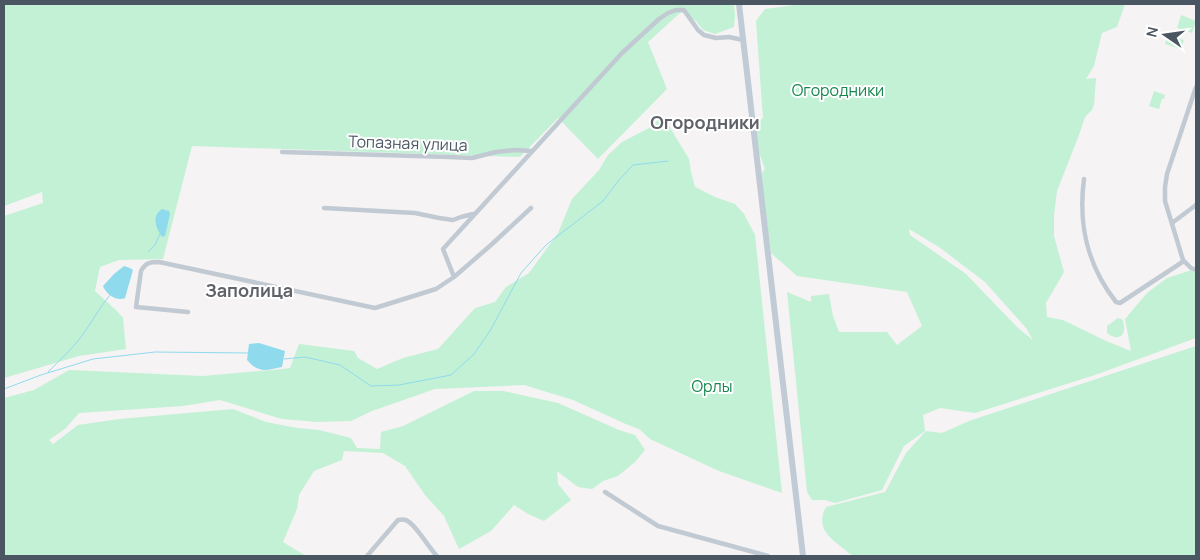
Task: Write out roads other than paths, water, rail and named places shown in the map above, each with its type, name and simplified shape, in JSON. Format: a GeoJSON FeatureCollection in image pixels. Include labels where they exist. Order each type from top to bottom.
{"type":"FeatureCollection","features":[{"type":"Feature","properties":{"kind":"main road"},"geometry":{"type":"LineString","coordinates":[[739,4],[803,556]]}},
{"type":"Feature","properties":{"kind":"street"},"geometry":{"type":"LineString","coordinates":[[678,4],[704,35],[742,40]]}},
{"type":"Feature","properties":{"kind":"street"},"geometry":{"type":"LineString","coordinates":[[454,277],[443,249],[622,53],[659,19],[676,10],[684,10]]}},
{"type":"Feature","properties":{"kind":"street"},"geometry":{"type":"LineString","coordinates":[[1196,87],[1170,164],[1166,181],[1165,201],[1184,261],[1196,270]]}},
{"type":"Feature","properties":{"kind":"street","name":"Топазная улица"},"geometry":{"type":"LineString","coordinates":[[282,152],[472,158],[496,152],[532,151]]}},
{"type":"Feature","properties":{"kind":"street"},"geometry":{"type":"LineString","coordinates":[[1084,179],[1082,203],[1084,236],[1097,274],[1116,302],[1120,303],[1184,261]]}},
{"type":"Feature","properties":{"kind":"street"},"geometry":{"type":"LineString","coordinates":[[1172,223],[1196,205]]}},
{"type":"Feature","properties":{"kind":"street"},"geometry":{"type":"LineString","coordinates":[[324,208],[415,212],[453,220],[474,214]]}},
{"type":"Feature","properties":{"kind":"street"},"geometry":{"type":"LineString","coordinates":[[188,312],[136,307],[141,270],[144,266],[149,262],[160,262],[375,308],[436,289],[454,277],[531,208]]}},
{"type":"Feature","properties":{"kind":"street"},"geometry":{"type":"LineString","coordinates":[[605,492],[658,526],[768,556]]}},
{"type":"Feature","properties":{"kind":"street"},"geometry":{"type":"LineString","coordinates":[[367,556],[398,520],[404,519],[414,526],[437,556]]}},
{"type":"Feature","properties":{"kind":"water"},"geometry":{"type":"Polygon","coordinates":[[[162,209],[169,211],[170,214],[165,236],[162,237],[156,226],[156,219],[162,209]]]}},
{"type":"Feature","properties":{"kind":"water"},"geometry":{"type":"Polygon","coordinates":[[[124,266],[133,270],[125,298],[119,299],[109,294],[103,286],[124,266]]]}},
{"type":"Feature","properties":{"kind":"water"},"geometry":{"type":"Polygon","coordinates":[[[259,343],[285,351],[282,367],[263,370],[255,367],[247,360],[249,344],[259,343]]]}},
{"type":"Feature","properties":{"kind":"waterway"},"geometry":{"type":"LineString","coordinates":[[284,359],[305,357],[340,365],[371,386],[399,385],[451,375],[474,354],[490,331],[521,273],[546,245],[603,201],[633,165],[668,161]]}},
{"type":"Feature","properties":{"kind":"waterway"},"geometry":{"type":"LineString","coordinates":[[148,252],[155,245],[160,234]]}},
{"type":"Feature","properties":{"kind":"waterway"},"geometry":{"type":"LineString","coordinates":[[48,372],[77,342],[110,295]]}},
{"type":"Feature","properties":{"kind":"waterway"},"geometry":{"type":"LineString","coordinates":[[4,389],[93,359],[155,352],[248,353]]}},
{"type":"Feature","properties":{"kind":"district","name":"Огородники"},"geometry":{"type":"Point","coordinates":[705,123]}},
{"type":"Feature","properties":{"kind":"district","name":"Заполица"},"geometry":{"type":"Point","coordinates":[249,291]}},
{"type":"Feature","properties":{"kind":"park label","name":"Орлы"},"geometry":{"type":"Point","coordinates":[712,386]}}]}
